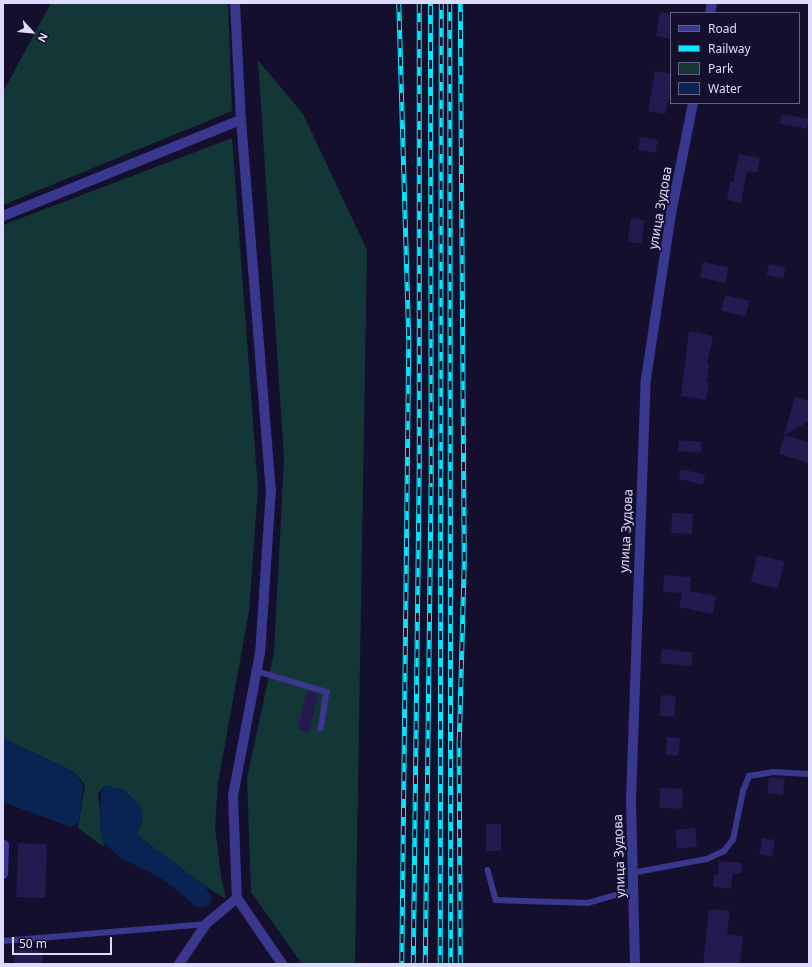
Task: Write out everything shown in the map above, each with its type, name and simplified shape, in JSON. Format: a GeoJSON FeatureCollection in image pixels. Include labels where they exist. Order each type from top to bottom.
{"type":"FeatureCollection","features":[{"type":"Feature","properties":{"kind":"street"},"geometry":{"type":"LineString","coordinates":[[235,3],[241,120],[272,489],[256,671],[233,796],[237,898],[282,964]]}},
{"type":"Feature","properties":{"kind":"street","name":"улица Зудова"},"geometry":{"type":"LineString","coordinates":[[635,964],[630,800],[646,379],[671,214],[693,104]]}},
{"type":"Feature","properties":{"kind":"street"},"geometry":{"type":"LineString","coordinates":[[3,216],[241,120]]}},
{"type":"Feature","properties":{"kind":"street"},"geometry":{"type":"LineString","coordinates":[[3,874],[4,845]]}},
{"type":"Feature","properties":{"kind":"street"},"geometry":{"type":"LineString","coordinates":[[179,964],[206,924],[237,898]]}},
{"type":"Feature","properties":{"kind":"lane"},"geometry":{"type":"LineString","coordinates":[[256,671],[327,692],[321,729]]}},
{"type":"Feature","properties":{"kind":"lane"},"geometry":{"type":"LineString","coordinates":[[632,873],[707,859],[724,851],[733,840],[743,791],[749,776],[773,772],[809,774]]}},
{"type":"Feature","properties":{"kind":"lane"},"geometry":{"type":"LineString","coordinates":[[488,870],[496,900],[588,903],[633,890]]}},
{"type":"Feature","properties":{"kind":"lane"},"geometry":{"type":"LineString","coordinates":[[3,941],[206,924]]}},
{"type":"Feature","properties":{"kind":"green space"},"geometry":{"type":"Polygon","coordinates":[[[51,3],[228,3],[232,111],[3,205],[3,92],[51,3]]]}},
{"type":"Feature","properties":{"kind":"green space"},"geometry":{"type":"Polygon","coordinates":[[[258,60],[303,114],[367,250],[355,964],[302,964],[251,892],[247,778],[274,653],[284,459],[258,60]]]}},
{"type":"Feature","properties":{"kind":"green space"},"geometry":{"type":"Polygon","coordinates":[[[232,138],[258,489],[249,611],[218,783],[215,827],[221,876],[226,899],[205,886],[137,835],[143,818],[105,785],[98,794],[104,847],[78,828],[85,785],[74,772],[3,738],[3,225],[232,138]]]}},
{"type":"Feature","properties":{"kind":"water"},"geometry":{"type":"Polygon","coordinates":[[[3,738],[74,772],[83,785],[79,822],[71,827],[3,802],[3,738]]]}},
{"type":"Feature","properties":{"kind":"water"},"geometry":{"type":"Polygon","coordinates":[[[104,785],[123,789],[140,805],[143,818],[137,835],[205,886],[212,898],[209,905],[199,908],[161,878],[119,857],[103,842],[100,828],[101,795],[104,785]]]}},
{"type":"Feature","properties":{"kind":"building"},"geometry":{"type":"Polygon","coordinates":[[[660,12],[670,14],[670,39],[656,36],[660,12]]]}},
{"type":"Feature","properties":{"kind":"building"},"geometry":{"type":"Polygon","coordinates":[[[655,71],[670,74],[670,95],[665,114],[648,111],[655,71]]]}},
{"type":"Feature","properties":{"kind":"building"},"geometry":{"type":"Polygon","coordinates":[[[782,114],[809,119],[807,129],[780,124],[782,114]]]}},
{"type":"Feature","properties":{"kind":"building"},"geometry":{"type":"Polygon","coordinates":[[[640,137],[658,140],[656,153],[638,150],[640,137]]]}},
{"type":"Feature","properties":{"kind":"building"},"geometry":{"type":"Polygon","coordinates":[[[739,154],[760,158],[757,173],[747,171],[741,203],[727,200],[730,182],[733,183],[739,154]]]}},
{"type":"Feature","properties":{"kind":"building"},"geometry":{"type":"Polygon","coordinates":[[[631,218],[645,220],[642,244],[628,242],[631,218]]]}},
{"type":"Feature","properties":{"kind":"building"},"geometry":{"type":"Polygon","coordinates":[[[703,262],[729,267],[725,283],[700,278],[703,262]]]}},
{"type":"Feature","properties":{"kind":"building"},"geometry":{"type":"Polygon","coordinates":[[[769,264],[786,268],[783,279],[767,275],[769,264]]]}},
{"type":"Feature","properties":{"kind":"building"},"geometry":{"type":"Polygon","coordinates":[[[725,295],[749,301],[745,317],[721,311],[725,295]]]}},
{"type":"Feature","properties":{"kind":"building"},"geometry":{"type":"Polygon","coordinates":[[[689,331],[713,336],[707,364],[709,365],[706,382],[709,383],[706,400],[681,396],[689,331]]]}},
{"type":"Feature","properties":{"kind":"building"},"geometry":{"type":"Polygon","coordinates":[[[795,397],[809,401],[809,421],[785,435],[809,442],[809,463],[779,454],[795,397]]]}},
{"type":"Feature","properties":{"kind":"building"},"geometry":{"type":"Polygon","coordinates":[[[679,440],[702,442],[701,453],[678,451],[679,440]]]}},
{"type":"Feature","properties":{"kind":"building"},"geometry":{"type":"Polygon","coordinates":[[[681,469],[705,475],[703,485],[679,479],[681,469]]]}},
{"type":"Feature","properties":{"kind":"building"},"geometry":{"type":"Polygon","coordinates":[[[672,513],[693,514],[692,534],[671,533],[672,513]]]}},
{"type":"Feature","properties":{"kind":"building"},"geometry":{"type":"Polygon","coordinates":[[[757,555],[784,561],[778,589],[751,582],[757,555]]]}},
{"type":"Feature","properties":{"kind":"building"},"geometry":{"type":"Polygon","coordinates":[[[664,575],[691,577],[690,591],[716,596],[713,614],[679,607],[682,593],[663,592],[664,575]]]}},
{"type":"Feature","properties":{"kind":"building"},"geometry":{"type":"Polygon","coordinates":[[[662,649],[693,652],[691,666],[661,663],[662,649]]]}},
{"type":"Feature","properties":{"kind":"building"},"geometry":{"type":"Polygon","coordinates":[[[307,691],[319,694],[309,732],[298,729],[307,691]]]}},
{"type":"Feature","properties":{"kind":"building"},"geometry":{"type":"Polygon","coordinates":[[[661,695],[676,696],[674,717],[660,716],[661,695]]]}},
{"type":"Feature","properties":{"kind":"building"},"geometry":{"type":"Polygon","coordinates":[[[667,737],[680,738],[679,756],[666,755],[667,737]]]}},
{"type":"Feature","properties":{"kind":"building"},"geometry":{"type":"Polygon","coordinates":[[[769,777],[785,779],[783,795],[767,793],[769,777]]]}},
{"type":"Feature","properties":{"kind":"building"},"geometry":{"type":"Polygon","coordinates":[[[660,788],[683,789],[682,809],[659,808],[660,788]]]}},
{"type":"Feature","properties":{"kind":"building"},"geometry":{"type":"Polygon","coordinates":[[[486,824],[501,824],[501,851],[486,851],[486,824]]]}},
{"type":"Feature","properties":{"kind":"building"},"geometry":{"type":"Polygon","coordinates":[[[695,828],[697,847],[677,849],[675,830],[695,828]]]}},
{"type":"Feature","properties":{"kind":"building"},"geometry":{"type":"Polygon","coordinates":[[[762,838],[775,840],[772,857],[759,855],[762,838]]]}},
{"type":"Feature","properties":{"kind":"building"},"geometry":{"type":"Polygon","coordinates":[[[18,843],[47,844],[45,898],[16,897],[18,843]]]}},
{"type":"Feature","properties":{"kind":"building"},"geometry":{"type":"Polygon","coordinates":[[[719,861],[742,863],[741,874],[733,873],[731,889],[713,887],[714,875],[718,875],[719,861]]]}},
{"type":"Feature","properties":{"kind":"building"},"geometry":{"type":"Polygon","coordinates":[[[709,909],[730,911],[727,934],[743,936],[740,964],[703,964],[709,909]]]}},
{"type":"Feature","properties":{"kind":"building"},"geometry":{"type":"Polygon","coordinates":[[[15,949],[43,951],[42,964],[14,964],[15,949]]]}},
{"type":"Feature","properties":{"kind":"railway"},"geometry":{"type":"LineString","coordinates":[[399,3],[409,340],[402,964]]}},
{"type":"Feature","properties":{"kind":"railway"},"geometry":{"type":"LineString","coordinates":[[413,964],[419,463],[419,3]]}},
{"type":"Feature","properties":{"kind":"railway"},"geometry":{"type":"LineString","coordinates":[[425,964],[431,483],[430,3]]}},
{"type":"Feature","properties":{"kind":"railway"},"geometry":{"type":"LineString","coordinates":[[440,964],[441,3]]}},
{"type":"Feature","properties":{"kind":"railway"},"geometry":{"type":"LineString","coordinates":[[450,3],[451,964]]}},
{"type":"Feature","properties":{"kind":"railway"},"geometry":{"type":"LineString","coordinates":[[460,3],[464,561],[459,741],[460,964]]}}]}
